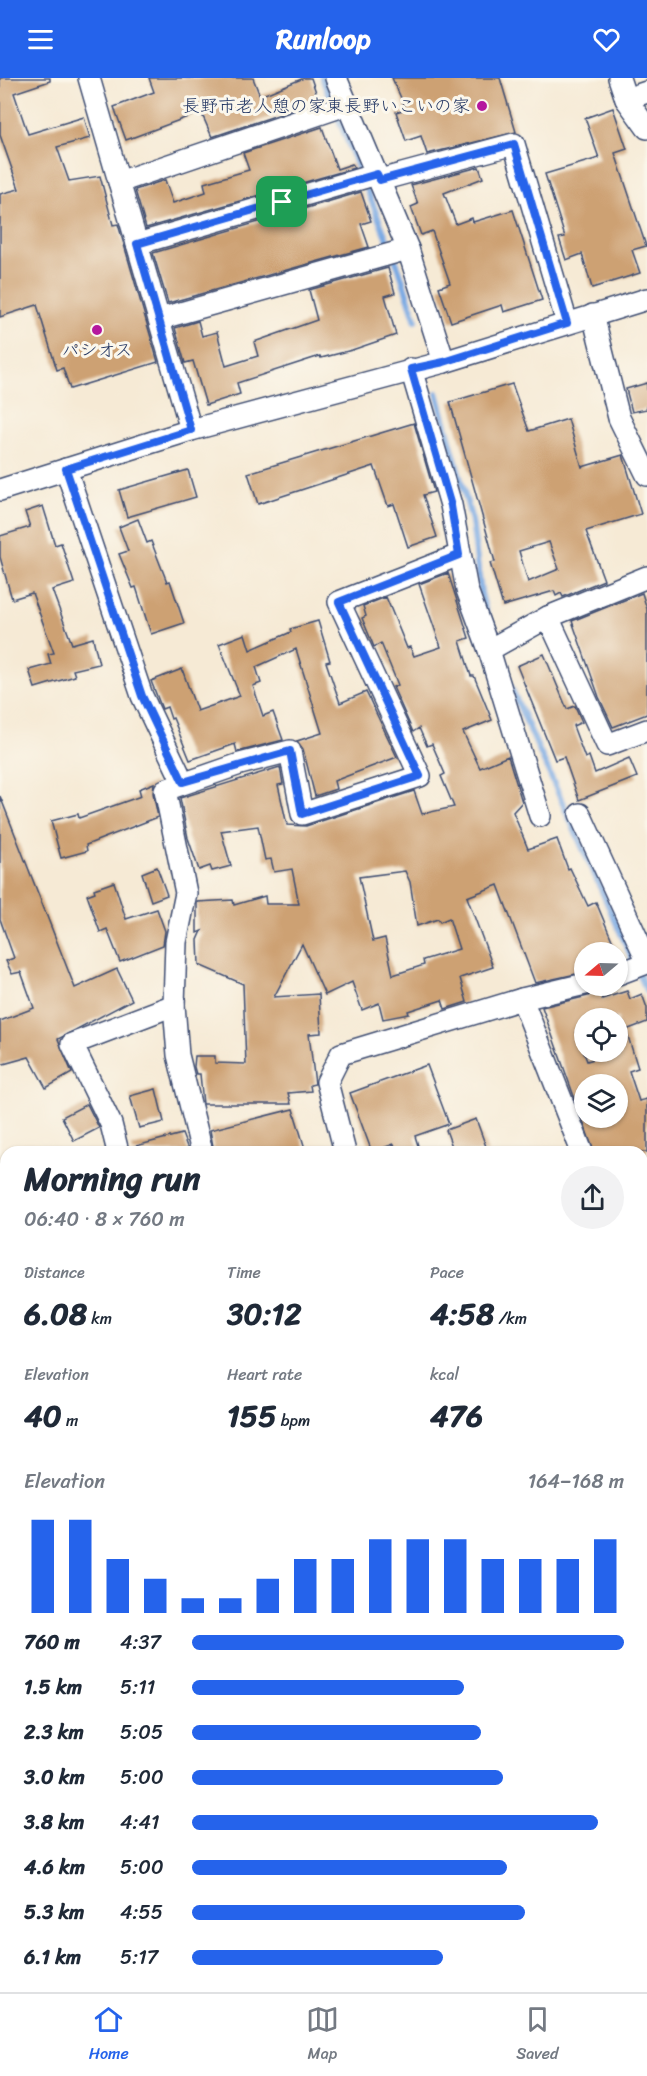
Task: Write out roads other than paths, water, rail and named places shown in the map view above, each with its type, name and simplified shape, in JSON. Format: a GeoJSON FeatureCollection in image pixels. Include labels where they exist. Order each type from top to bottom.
{"type":"FeatureCollection","features":[{"type":"Feature","properties":{"kind":"street"},"geometry":{"type":"LineString","coordinates":[[89,78],[191,430]]}},
{"type":"Feature","properties":{"kind":"street"},"geometry":{"type":"LineString","coordinates":[[336,78],[338,107],[370,178],[444,362]]}},
{"type":"Feature","properties":{"kind":"street"},"geometry":{"type":"LineString","coordinates":[[619,78],[626,99],[647,128]]}},
{"type":"Feature","properties":{"kind":"street"},"geometry":{"type":"LineString","coordinates":[[626,99],[647,92]]}},
{"type":"Feature","properties":{"kind":"street"},"geometry":{"type":"LineString","coordinates":[[119,182],[338,107]]}},
{"type":"Feature","properties":{"kind":"street"},"geometry":{"type":"LineString","coordinates":[[137,244],[370,178],[514,144],[567,323]]}},
{"type":"Feature","properties":{"kind":"street"},"geometry":{"type":"LineString","coordinates":[[159,319],[399,251]]}},
{"type":"Feature","properties":{"kind":"street"},"geometry":{"type":"LineString","coordinates":[[0,490],[191,430],[411,369],[444,362],[647,299]]}},
{"type":"Feature","properties":{"kind":"street"},"geometry":{"type":"LineString","coordinates":[[593,315],[619,418],[647,475]]}},
{"type":"Feature","properties":{"kind":"street"},"geometry":{"type":"LineString","coordinates":[[411,369],[451,506],[467,590],[489,650],[540,816]]}},
{"type":"Feature","properties":{"kind":"street"},"geometry":{"type":"LineString","coordinates":[[66,469],[142,696],[183,782]]}},
{"type":"Feature","properties":{"kind":"street"},"geometry":{"type":"LineString","coordinates":[[201,1146],[178,1055],[174,1005],[176,942],[186,893],[165,790],[183,782],[290,751],[302,814],[420,776],[339,602],[459,555]]}},
{"type":"Feature","properties":{"kind":"street"},"geometry":{"type":"LineString","coordinates":[[489,650],[548,617],[647,577]]}},
{"type":"Feature","properties":{"kind":"street"},"geometry":{"type":"LineString","coordinates":[[548,617],[607,745],[647,730]]}},
{"type":"Feature","properties":{"kind":"street"},"geometry":{"type":"LineString","coordinates":[[580,814],[636,966]]}},
{"type":"Feature","properties":{"kind":"street"},"geometry":{"type":"LineString","coordinates":[[343,1146],[327,1082],[341,1054],[522,999],[574,987]]}},
{"type":"Feature","properties":{"kind":"street"},"geometry":{"type":"LineString","coordinates":[[522,999],[580,1146]]}},
{"type":"Feature","properties":{"kind":"street"},"geometry":{"type":"LineString","coordinates":[[116,1146],[111,1124],[72,1044],[174,1005]]}},
{"type":"Feature","properties":{"kind":"waterway"},"geometry":{"type":"LineString","coordinates":[[322,78],[399,269],[416,321]]}},
{"type":"Feature","properties":{"kind":"waterway"},"geometry":{"type":"LineString","coordinates":[[437,393],[472,521],[481,593],[487,616]]}},
{"type":"Feature","properties":{"kind":"waterway"},"geometry":{"type":"LineString","coordinates":[[509,683],[647,992]]}},
{"type":"Feature","properties":{"kind":"place","name":"長野市老人憩の家東長野いこいの家"},"geometry":{"type":"Point","coordinates":[482,106]}},
{"type":"Feature","properties":{"kind":"place","name":"パシオス"},"geometry":{"type":"Point","coordinates":[97,330]}}]}
